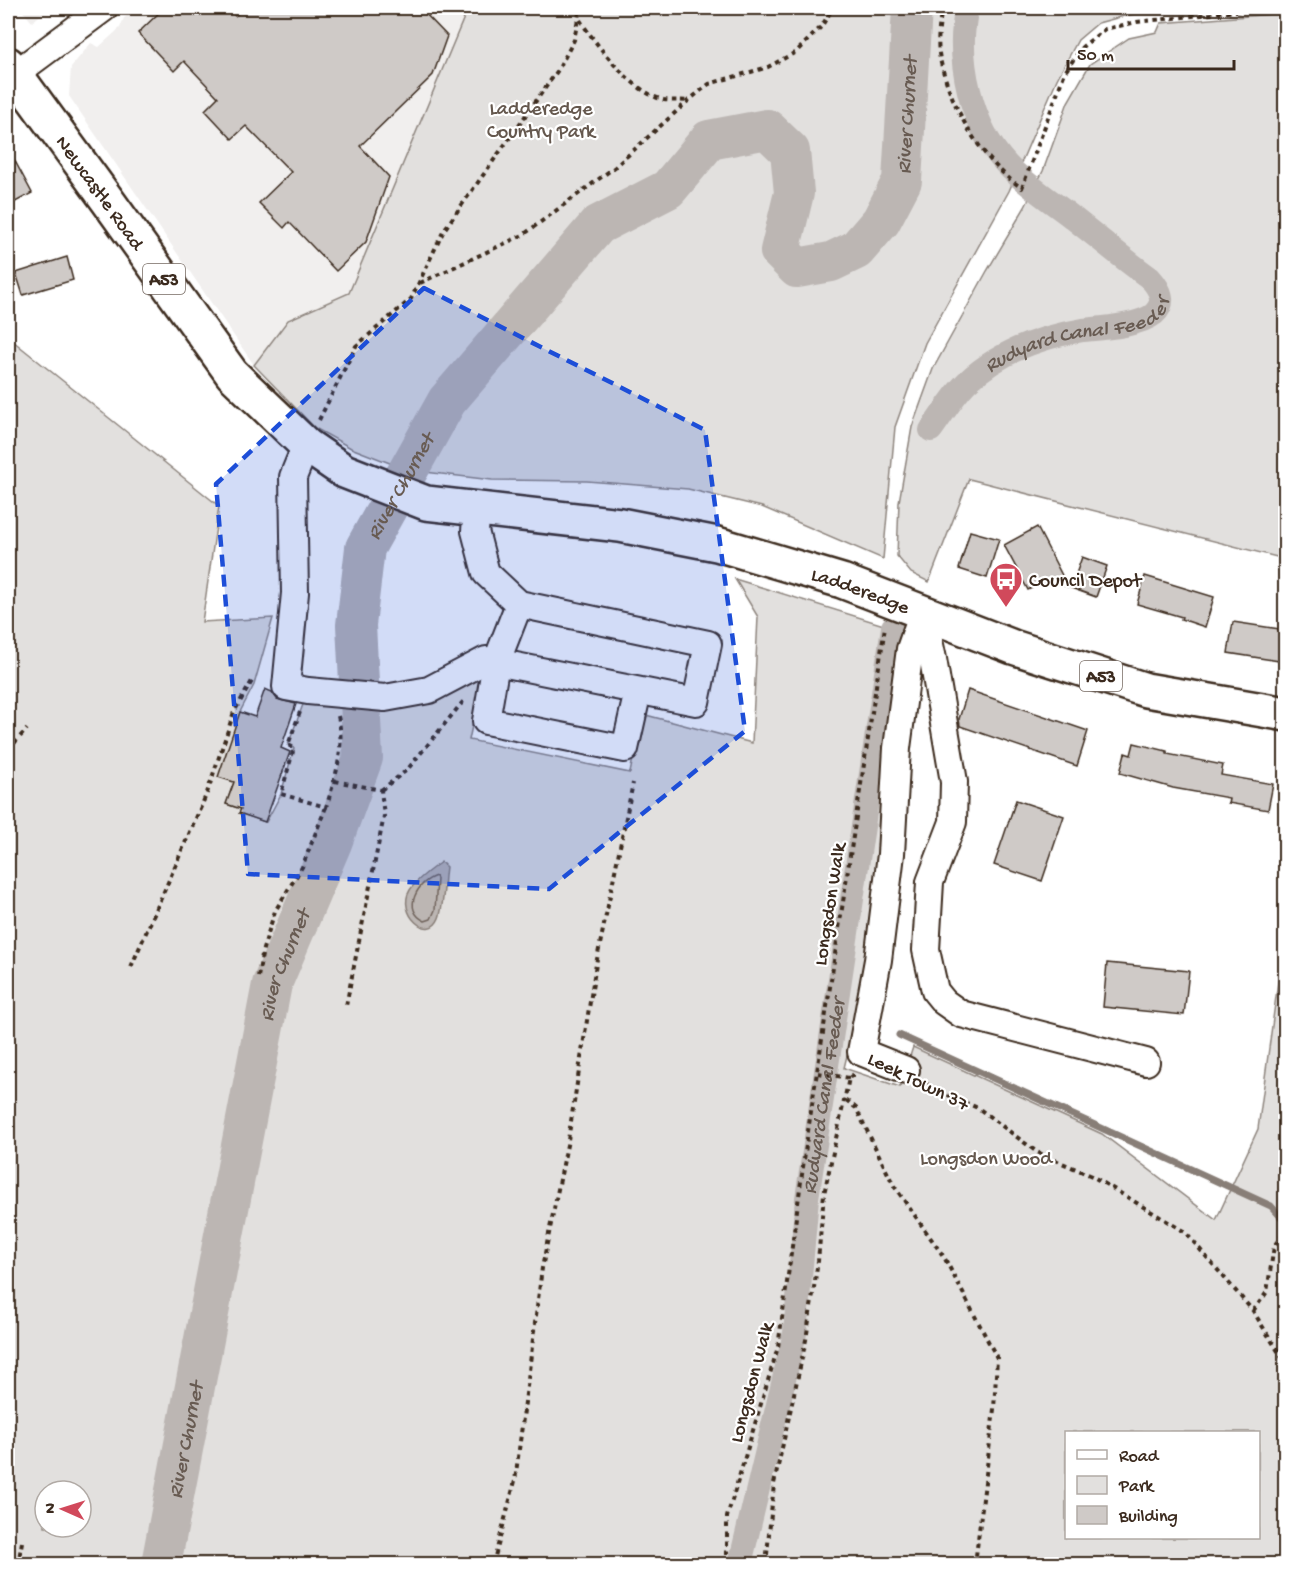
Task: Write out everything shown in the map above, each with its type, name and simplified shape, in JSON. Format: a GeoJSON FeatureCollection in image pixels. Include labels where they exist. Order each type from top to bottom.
{"type":"FeatureCollection","features":[{"type":"Feature","properties":{"kind":"highway","name":"Newcastle Road"},"geometry":{"type":"LineString","coordinates":[[11,69],[232,374],[306,445],[344,471],[426,502]]}},
{"type":"Feature","properties":{"kind":"highway","name":"Ladderedge"},"geometry":{"type":"LineString","coordinates":[[426,502],[620,525],[717,544],[842,581],[1013,647],[1146,690],[1286,714]]}},
{"type":"Feature","properties":{"kind":"lane"},"geometry":{"type":"LineString","coordinates":[[11,69],[104,8]]}},
{"type":"Feature","properties":{"kind":"lane"},"geometry":{"type":"LineString","coordinates":[[306,445],[293,477],[295,593],[286,687],[343,701],[385,698],[429,690],[491,661],[696,702],[708,644],[519,604],[486,573],[475,531],[477,509]]}},
{"type":"Feature","properties":{"kind":"lane"},"geometry":{"type":"LineString","coordinates":[[519,604],[491,661],[486,721],[625,749],[638,691]]}},
{"type":"Feature","properties":{"kind":"lane"},"geometry":{"type":"LineString","coordinates":[[923,612],[954,782],[953,822],[930,882],[927,910],[926,950],[935,991],[944,1002],[961,1014],[1146,1062]]}},
{"type":"Feature","properties":{"kind":"lane","name":"Leek Town 37"},"geometry":{"type":"LineString","coordinates":[[906,1070],[861,1052],[878,960],[891,854],[897,748],[910,649],[923,612]]}},
{"type":"Feature","properties":{"kind":"path"},"geometry":{"type":"LineString","coordinates":[[306,445],[356,346],[411,299],[444,230],[558,70],[574,40],[580,20],[580,8]]}},
{"type":"Feature","properties":{"kind":"path"},"geometry":{"type":"LineString","coordinates":[[419,283],[523,235],[615,167],[709,84],[768,67],[796,52],[821,27],[833,8]]}},
{"type":"Feature","properties":{"kind":"path"},"geometry":{"type":"LineString","coordinates":[[942,8],[939,26],[940,61],[967,128],[1004,176],[1022,188],[1065,72],[1082,47],[1105,29],[1137,22],[1266,8]]}},
{"type":"Feature","properties":{"kind":"path"},"geometry":{"type":"LineString","coordinates":[[580,20],[591,37],[627,78],[663,99],[688,101]]}},
{"type":"Feature","properties":{"kind":"path","name":"Longsdon Walk"},"geometry":{"type":"LineString","coordinates":[[727,1564],[727,1517],[778,1347],[886,625],[892,600]]}},
{"type":"Feature","properties":{"kind":"path"},"geometry":{"type":"LineString","coordinates":[[131,967],[207,794],[234,712],[252,681]]}},
{"type":"Feature","properties":{"kind":"path"},"geometry":{"type":"LineString","coordinates":[[334,781],[381,790],[407,770],[467,697],[470,690]]}},
{"type":"Feature","properties":{"kind":"path"},"geometry":{"type":"LineString","coordinates":[[308,691],[288,745],[294,748],[281,794],[326,807]]}},
{"type":"Feature","properties":{"kind":"path"},"geometry":{"type":"LineString","coordinates":[[258,977],[263,949],[275,911],[302,867],[326,807],[341,745],[343,701]]}},
{"type":"Feature","properties":{"kind":"path"},"geometry":{"type":"LineString","coordinates":[[8,750],[27,729]]}},
{"type":"Feature","properties":{"kind":"path"},"geometry":{"type":"LineString","coordinates":[[493,1564],[515,1481],[542,1268],[568,1140],[596,964],[633,783]]}},
{"type":"Feature","properties":{"kind":"path"},"geometry":{"type":"LineString","coordinates":[[346,1006],[384,816],[381,790]]}},
{"type":"Feature","properties":{"kind":"path","name":"Leek Town 37"},"geometry":{"type":"LineString","coordinates":[[906,1070],[932,1088],[978,1108],[1037,1152],[1092,1176],[1185,1232],[1253,1311],[1286,1364]]}},
{"type":"Feature","properties":{"kind":"path"},"geometry":{"type":"LineString","coordinates":[[766,1564],[774,1484],[806,1340],[818,1261],[824,1194],[849,1078],[820,1073]]}},
{"type":"Feature","properties":{"kind":"path"},"geometry":{"type":"LineString","coordinates":[[846,1100],[856,1108],[894,1186],[944,1257],[997,1358],[993,1421],[975,1564]]}},
{"type":"Feature","properties":{"kind":"path"},"geometry":{"type":"LineString","coordinates":[[1253,1311],[1267,1292],[1274,1246],[1286,1229]]}},
{"type":"Feature","properties":{"kind":"path"},"geometry":{"type":"LineString","coordinates":[[18,1564],[22,1542]]}},
{"type":"Feature","properties":{"kind":"highlighted area"},"geometry":{"type":"Polygon","coordinates":[[[424,288],[705,430],[745,731],[549,889],[248,874],[216,484],[424,288]]]}},
{"type":"Feature","properties":{"kind":"shaded area"},"geometry":{"type":"Polygon","coordinates":[[[20,8],[49,8],[32,22],[20,8]]]}},
{"type":"Feature","properties":{"kind":"shaded area"},"geometry":{"type":"Polygon","coordinates":[[[136,8],[468,8],[349,293],[288,320],[254,365],[69,96],[71,67],[91,43],[99,47],[120,28],[124,18],[136,8]]]}},
{"type":"Feature","properties":{"kind":"green space","name":"Ladderedge Country Park"},"geometry":{"type":"Polygon","coordinates":[[[468,8],[1186,8],[1128,15],[1098,23],[1078,40],[1057,79],[1009,191],[925,343],[895,427],[883,559],[762,507],[688,489],[587,481],[492,480],[425,472],[395,465],[351,448],[315,428],[254,365],[288,320],[349,293],[468,8]]]}},
{"type":"Feature","properties":{"kind":"green space"},"geometry":{"type":"Polygon","coordinates":[[[1285,13],[1285,559],[969,479],[929,582],[911,573],[897,556],[899,502],[912,427],[933,369],[1025,207],[1043,171],[1068,102],[1090,64],[1129,38],[1157,32],[1161,23],[1285,13]]]}},
{"type":"Feature","properties":{"kind":"green space","name":"Longsdon Wood"},"geometry":{"type":"Polygon","coordinates":[[[8,337],[219,506],[202,622],[273,618],[254,685],[240,712],[234,782],[226,804],[241,809],[239,813],[266,822],[281,794],[294,748],[288,745],[308,691],[385,698],[486,660],[469,740],[630,773],[642,714],[752,743],[758,617],[735,579],[900,630],[887,715],[884,797],[866,976],[844,1068],[900,1087],[913,1047],[1102,1134],[1216,1220],[1258,1129],[1283,945],[1285,946],[1285,1564],[8,1564],[8,337]]]}},
{"type":"Feature","properties":{"kind":"water"},"geometry":{"type":"Polygon","coordinates":[[[441,862],[446,867],[441,913],[434,925],[422,926],[410,916],[407,899],[416,882],[441,862]]]}},
{"type":"Feature","properties":{"kind":"building"},"geometry":{"type":"Polygon","coordinates":[[[164,8],[227,8],[235,16],[243,8],[420,8],[447,36],[433,75],[360,146],[389,177],[366,242],[336,271],[289,222],[284,228],[259,203],[291,172],[246,126],[232,139],[205,110],[218,97],[184,61],[174,71],[138,33],[164,8]]]}},
{"type":"Feature","properties":{"kind":"building"},"geometry":{"type":"Polygon","coordinates":[[[8,148],[32,193],[8,206],[8,148]]]}},
{"type":"Feature","properties":{"kind":"building"},"geometry":{"type":"Polygon","coordinates":[[[67,257],[73,280],[23,295],[16,273],[67,257]]]}},
{"type":"Feature","properties":{"kind":"building"},"geometry":{"type":"Polygon","coordinates":[[[1037,527],[1068,587],[1047,580],[1028,590],[1004,545],[1037,527]]]}},
{"type":"Feature","properties":{"kind":"building"},"geometry":{"type":"Polygon","coordinates":[[[970,531],[999,539],[987,578],[959,569],[970,531]]]}},
{"type":"Feature","properties":{"kind":"building"},"geometry":{"type":"Polygon","coordinates":[[[1082,557],[1107,566],[1096,597],[1071,588],[1082,557]]]}},
{"type":"Feature","properties":{"kind":"building"},"geometry":{"type":"Polygon","coordinates":[[[1145,576],[1214,597],[1205,627],[1181,619],[1182,617],[1137,604],[1145,576]]]}},
{"type":"Feature","properties":{"kind":"building"},"geometry":{"type":"Polygon","coordinates":[[[1233,622],[1286,630],[1286,662],[1228,653],[1233,622]]]}},
{"type":"Feature","properties":{"kind":"building"},"geometry":{"type":"Polygon","coordinates":[[[265,689],[272,692],[277,699],[296,704],[281,748],[290,752],[265,822],[239,813],[241,809],[226,804],[234,782],[218,777],[240,712],[255,717],[265,689]]]}},
{"type":"Feature","properties":{"kind":"building"},"geometry":{"type":"Polygon","coordinates":[[[968,690],[1088,731],[1077,766],[960,726],[959,719],[968,690]]]}},
{"type":"Feature","properties":{"kind":"building"},"geometry":{"type":"Polygon","coordinates":[[[1134,743],[1167,751],[1167,754],[1223,765],[1221,775],[1273,784],[1268,810],[1228,803],[1229,798],[1173,788],[1120,773],[1125,753],[1131,755],[1134,743]]]}},
{"type":"Feature","properties":{"kind":"building"},"geometry":{"type":"Polygon","coordinates":[[[1016,800],[1064,816],[1042,881],[994,865],[1016,800]]]}},
{"type":"Feature","properties":{"kind":"building"},"geometry":{"type":"Polygon","coordinates":[[[1107,963],[1189,971],[1184,1015],[1103,1007],[1107,963]]]}},
{"type":"Feature","properties":{"kind":"waterway","name":"River Churnet"},"geometry":{"type":"LineString","coordinates":[[161,1564],[272,984],[332,843],[363,758],[356,625],[365,548],[447,401],[598,225],[668,189],[709,140],[767,129],[790,151],[794,193],[780,251],[797,268],[831,262],[856,250],[881,221],[902,181],[912,8]]}},
{"type":"Feature","properties":{"kind":"waterway","name":"Rudyard Canal Feeder"},"geometry":{"type":"LineString","coordinates":[[931,430],[967,382],[979,371],[1006,354],[1051,337],[1139,321],[1154,314],[1161,300],[1159,291],[1150,278],[1029,185],[1007,165],[994,149],[975,112],[969,91],[963,48],[967,8]]}},
{"type":"Feature","properties":{"kind":"waterway","name":"Rudyard Canal Feeder"},"geometry":{"type":"LineString","coordinates":[[740,1564],[795,1333],[807,1198],[893,627]]}},
{"type":"Feature","properties":{"kind":"waterway"},"geometry":{"type":"LineString","coordinates":[[899,1035],[1271,1206],[1281,1217]]}},
{"type":"Feature","properties":{"kind":"place","name":"Council Depot"},"geometry":{"type":"Point","coordinates":[1006,608]}}]}
